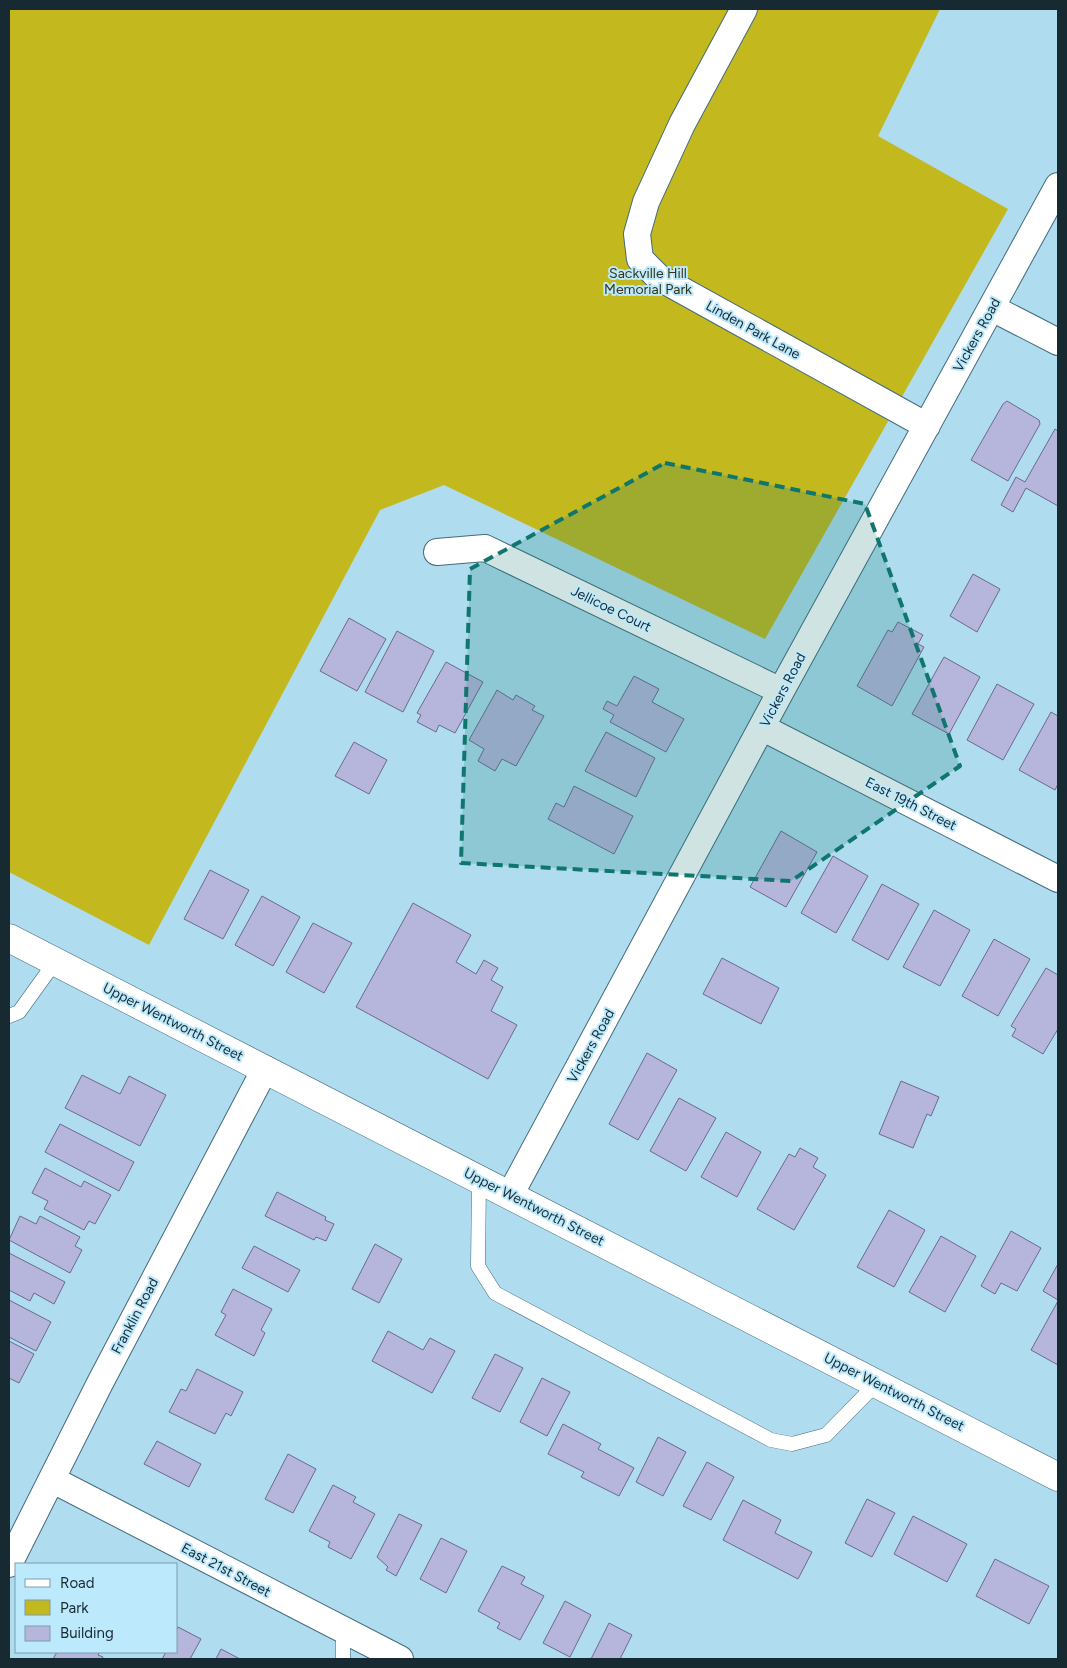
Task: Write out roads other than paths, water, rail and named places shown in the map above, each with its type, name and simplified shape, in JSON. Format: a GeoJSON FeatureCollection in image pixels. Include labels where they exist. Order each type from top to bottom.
{"type":"FeatureCollection","features":[{"type":"Feature","properties":{"kind":"main road","name":"Upper Wentworth Street"},"geometry":{"type":"LineString","coordinates":[[9,938],[1058,1477]]}},
{"type":"Feature","properties":{"kind":"street","name":"Linden Park Lane"},"geometry":{"type":"LineString","coordinates":[[744,9],[682,124],[646,202],[637,234],[640,259],[658,276],[674,286],[927,426]]}},
{"type":"Feature","properties":{"kind":"street","name":"Vickers Road"},"geometry":{"type":"LineString","coordinates":[[510,1195],[763,728],[781,691],[1058,186]]}},
{"type":"Feature","properties":{"kind":"street"},"geometry":{"type":"LineString","coordinates":[[992,308],[1058,342]]}},
{"type":"Feature","properties":{"kind":"street","name":"Jellicoe Court"},"geometry":{"type":"LineString","coordinates":[[437,552],[485,548],[781,691]]}},
{"type":"Feature","properties":{"kind":"street","name":"East 19th Street"},"geometry":{"type":"LineString","coordinates":[[763,728],[1058,880]]}},
{"type":"Feature","properties":{"kind":"street","name":"Franklin Road"},"geometry":{"type":"LineString","coordinates":[[9,1564],[53,1480],[100,1383],[265,1069]]}},
{"type":"Feature","properties":{"kind":"street","name":"East 21st Street"},"geometry":{"type":"LineString","coordinates":[[53,1480],[400,1659]]}},
{"type":"Feature","properties":{"kind":"lane"},"geometry":{"type":"LineString","coordinates":[[9,1016],[19,1012],[56,962]]}},
{"type":"Feature","properties":{"kind":"lane"},"geometry":{"type":"LineString","coordinates":[[480,1180],[478,1266],[495,1293],[771,1440],[792,1444],[826,1435],[877,1383]]}},
{"type":"Feature","properties":{"kind":"lane"},"geometry":{"type":"LineString","coordinates":[[343,1631],[343,1659]]}},
{"type":"Feature","properties":{"kind":"park label","name":"Sackville Hill Memorial Park"},"geometry":{"type":"Point","coordinates":[648,282]}}]}
